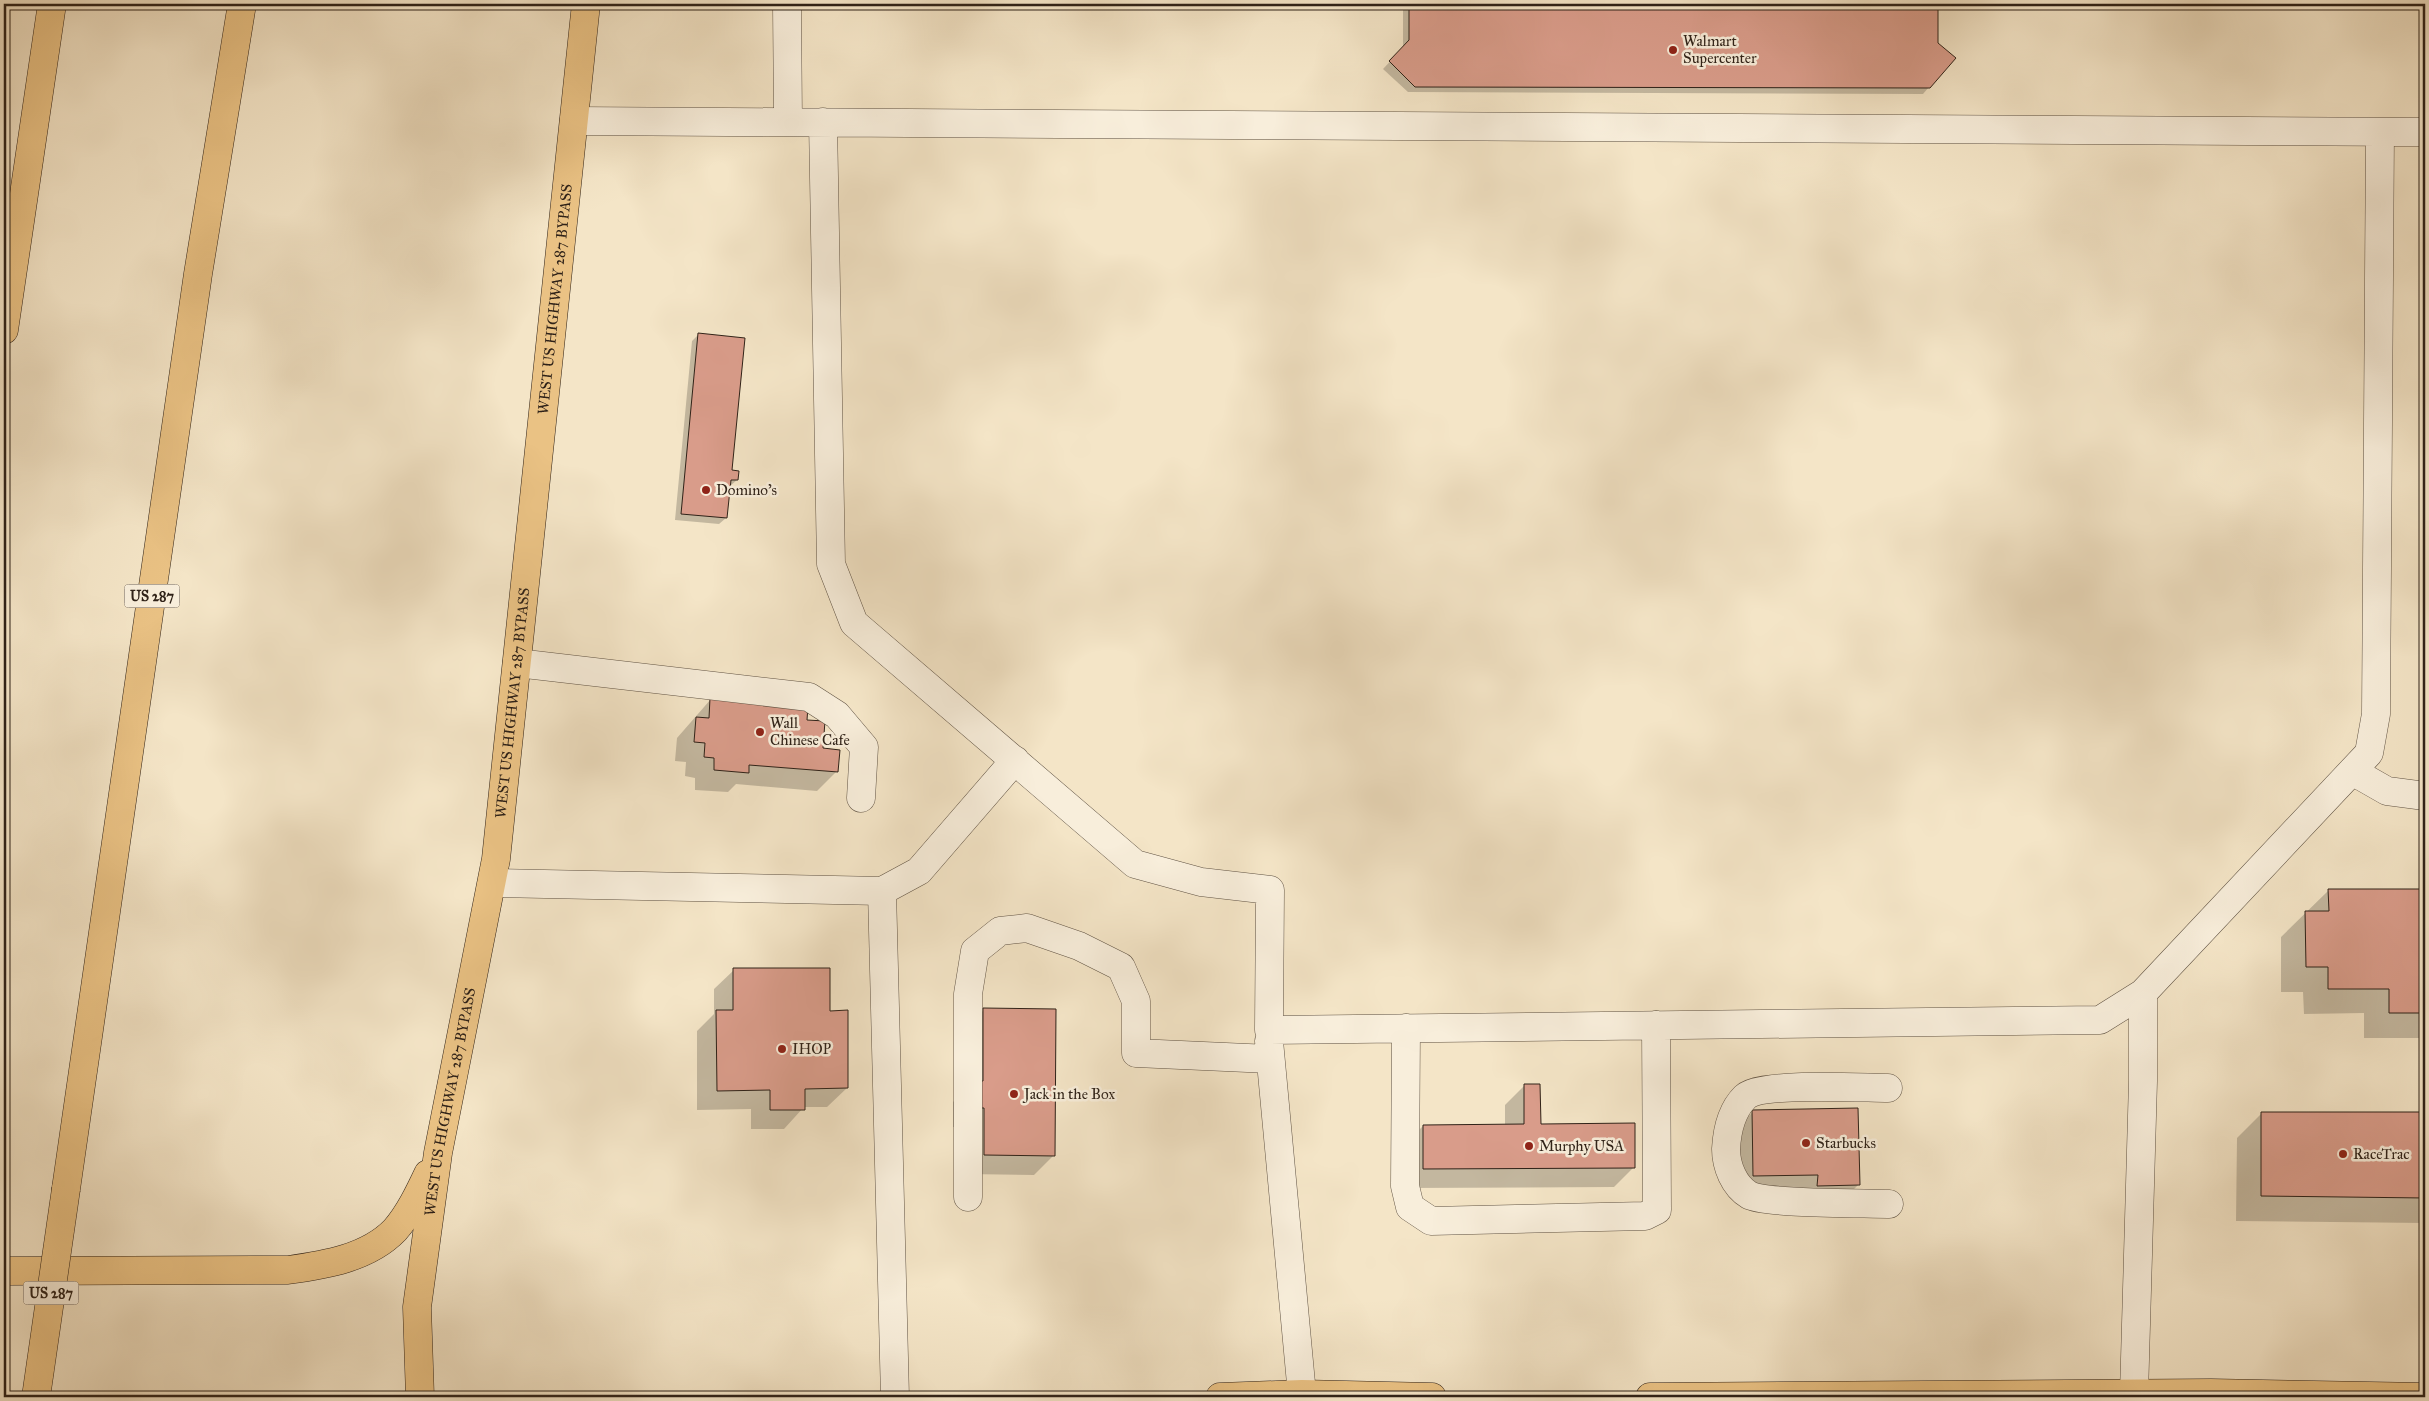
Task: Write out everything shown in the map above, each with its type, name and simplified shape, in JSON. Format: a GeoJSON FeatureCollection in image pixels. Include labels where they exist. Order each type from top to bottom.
{"type":"FeatureCollection","features":[{"type":"Feature","properties":{"kind":"main road"},"geometry":{"type":"LineString","coordinates":[[4,330],[52,4]]}},
{"type":"Feature","properties":{"kind":"main road","name":"US 287"},"geometry":{"type":"LineString","coordinates":[[36,1397],[198,274],[242,4]]}},
{"type":"Feature","properties":{"kind":"main road","name":"WEST US HIGHWAY 287 BYPASS"},"geometry":{"type":"LineString","coordinates":[[420,1397],[417,1307],[438,1153],[496,859],[586,4]]}},
{"type":"Feature","properties":{"kind":"main road"},"geometry":{"type":"LineString","coordinates":[[4,1271],[288,1270],[330,1264],[368,1249],[394,1230],[415,1200],[438,1153]]}},
{"type":"Feature","properties":{"kind":"main road"},"geometry":{"type":"LineString","coordinates":[[1220,1397],[1302,1394],[1432,1397]]}},
{"type":"Feature","properties":{"kind":"main road"},"geometry":{"type":"LineString","coordinates":[[1650,1397],[2134,1394],[2425,1397]]}},
{"type":"Feature","properties":{"kind":"lane"},"geometry":{"type":"LineString","coordinates":[[787,4],[788,122]]}},
{"type":"Feature","properties":{"kind":"lane"},"geometry":{"type":"LineString","coordinates":[[574,121],[2425,132]]}},
{"type":"Feature","properties":{"kind":"lane"},"geometry":{"type":"LineString","coordinates":[[823,122],[831,564],[854,623],[1135,864],[1201,882],[1270,890],[1270,1059],[1302,1394]]}},
{"type":"Feature","properties":{"kind":"lane"},"geometry":{"type":"LineString","coordinates":[[1269,1030],[2100,1020],[2143,993],[2369,753],[2376,714],[2380,132]]}},
{"type":"Feature","properties":{"kind":"lane"},"geometry":{"type":"LineString","coordinates":[[517,663],[809,697],[837,715],[864,747],[861,798]]}},
{"type":"Feature","properties":{"kind":"lane"},"geometry":{"type":"LineString","coordinates":[[492,883],[882,891],[919,871],[1015,760]]}},
{"type":"Feature","properties":{"kind":"lane"},"geometry":{"type":"LineString","coordinates":[[2352,772],[2388,791],[2425,796]]}},
{"type":"Feature","properties":{"kind":"lane"},"geometry":{"type":"LineString","coordinates":[[882,891],[895,1397]]}},
{"type":"Feature","properties":{"kind":"lane"},"geometry":{"type":"LineString","coordinates":[[968,1197],[968,994],[975,952],[1000,932],[1028,928],[1079,946],[1121,967],[1136,1001],[1136,1053],[1270,1059]]}},
{"type":"Feature","properties":{"kind":"lane"},"geometry":{"type":"LineString","coordinates":[[2134,1394],[2143,1081],[2143,993]]}},
{"type":"Feature","properties":{"kind":"lane"},"geometry":{"type":"LineString","coordinates":[[1406,1028],[1405,1186],[1410,1207],[1432,1221],[1645,1216],[1657,1210],[1656,1025]]}},
{"type":"Feature","properties":{"kind":"lane"},"geometry":{"type":"LineString","coordinates":[[1888,1088],[1769,1088],[1746,1096],[1730,1119],[1726,1151],[1732,1177],[1749,1195],[1781,1200],[1889,1204]]}},
{"type":"Feature","properties":{"kind":"building","name":"Walmart Supercenter"},"geometry":{"type":"Polygon","coordinates":[[[1409,4],[1938,4],[1938,43],[1956,58],[1930,88],[1415,87],[1389,61],[1409,40],[1409,4]]]}},
{"type":"Feature","properties":{"kind":"building"},"geometry":{"type":"Polygon","coordinates":[[[698,333],[745,338],[732,470],[739,471],[738,480],[731,480],[727,518],[681,514],[698,333]]]}},
{"type":"Feature","properties":{"kind":"building","name":"Wall Chinese Cafe"},"geometry":{"type":"Polygon","coordinates":[[[710,698],[808,706],[807,720],[825,721],[823,748],[840,750],[838,772],[749,765],[749,773],[714,770],[714,758],[704,757],[705,743],[694,742],[696,717],[709,718],[710,698]]]}},
{"type":"Feature","properties":{"kind":"building"},"geometry":{"type":"Polygon","coordinates":[[[2328,889],[2425,889],[2425,1013],[2389,1013],[2389,989],[2328,989],[2328,967],[2306,967],[2305,911],[2329,911],[2328,889]]]}},
{"type":"Feature","properties":{"kind":"building","name":"IHOP"},"geometry":{"type":"Polygon","coordinates":[[[733,968],[830,968],[830,1011],[848,1010],[848,1088],[805,1089],[805,1110],[770,1110],[770,1090],[717,1091],[716,1010],[733,1010],[733,968]]]}},
{"type":"Feature","properties":{"kind":"building","name":"Jack in the Box"},"geometry":{"type":"Polygon","coordinates":[[[983,1008],[1056,1009],[1055,1156],[984,1155],[984,1108],[972,1108],[972,1081],[983,1081],[983,1008]]]}},
{"type":"Feature","properties":{"kind":"building","name":"Murphy USA"},"geometry":{"type":"Polygon","coordinates":[[[1524,1084],[1540,1084],[1541,1124],[1635,1123],[1635,1168],[1423,1169],[1423,1125],[1524,1124],[1524,1084]]]}},
{"type":"Feature","properties":{"kind":"building","name":"Starbucks"},"geometry":{"type":"Polygon","coordinates":[[[1858,1108],[1860,1185],[1817,1186],[1818,1175],[1753,1176],[1752,1110],[1858,1108]]]}},
{"type":"Feature","properties":{"kind":"building","name":"RaceTrac"},"geometry":{"type":"Polygon","coordinates":[[[2261,1112],[2425,1112],[2425,1198],[2261,1196],[2261,1112]]]}},
{"type":"Feature","properties":{"kind":"place","name":"Walmart Supercenter"},"geometry":{"type":"Point","coordinates":[1673,50]}},
{"type":"Feature","properties":{"kind":"place","name":"Domino's"},"geometry":{"type":"Point","coordinates":[706,490]}},
{"type":"Feature","properties":{"kind":"place","name":"Wall Chinese Cafe"},"geometry":{"type":"Point","coordinates":[760,732]}},
{"type":"Feature","properties":{"kind":"place","name":"IHOP"},"geometry":{"type":"Point","coordinates":[782,1049]}},
{"type":"Feature","properties":{"kind":"place","name":"Jack in the Box"},"geometry":{"type":"Point","coordinates":[1014,1094]}},
{"type":"Feature","properties":{"kind":"place","name":"Starbucks"},"geometry":{"type":"Point","coordinates":[1806,1143]}},
{"type":"Feature","properties":{"kind":"place","name":"Murphy USA"},"geometry":{"type":"Point","coordinates":[1529,1146]}},
{"type":"Feature","properties":{"kind":"place","name":"RaceTrac"},"geometry":{"type":"Point","coordinates":[2343,1154]}}]}
